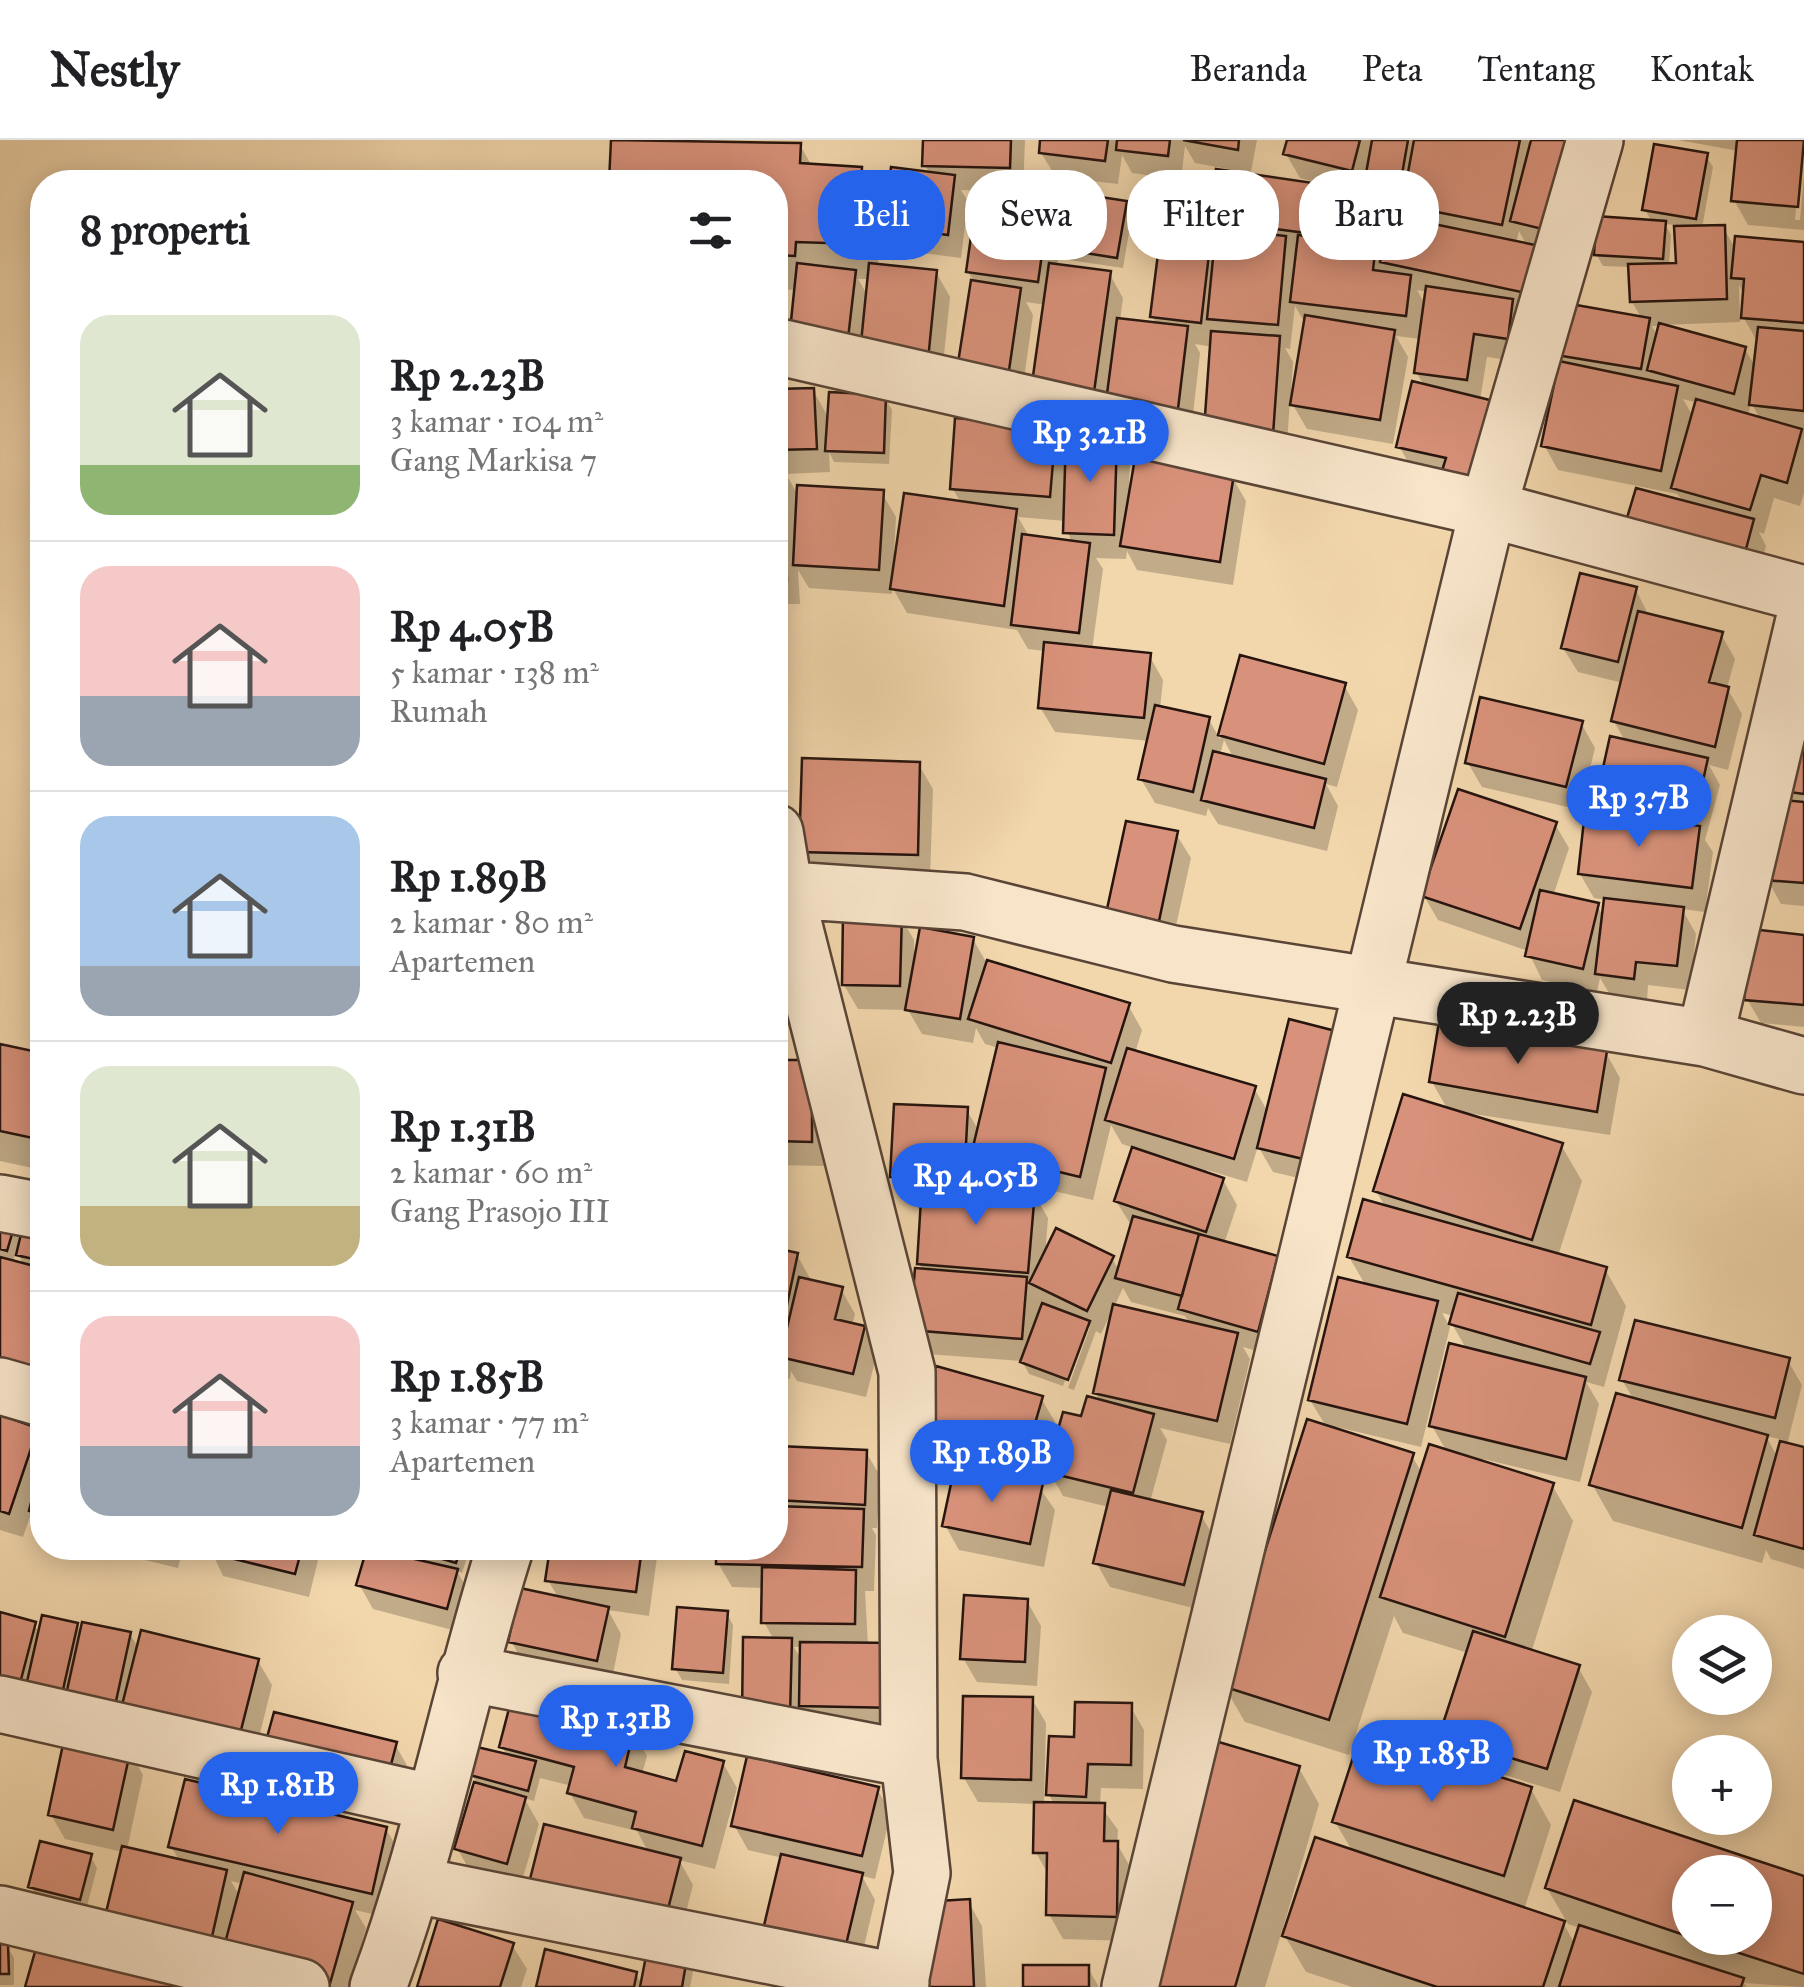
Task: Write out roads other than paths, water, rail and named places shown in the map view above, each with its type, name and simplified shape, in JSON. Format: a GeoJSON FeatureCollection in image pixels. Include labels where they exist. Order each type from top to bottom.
{"type":"FeatureCollection","features":[{"type":"Feature","properties":{"kind":"street"},"geometry":{"type":"LineString","coordinates":[[1130,1987],[1488,508],[1596,140]]}},
{"type":"Feature","properties":{"kind":"street"},"geometry":{"type":"LineString","coordinates":[[788,349],[1488,508],[1804,594]]}},
{"type":"Feature","properties":{"kind":"street"},"geometry":{"type":"LineString","coordinates":[[1705,1038],[1804,620]]}},
{"type":"Feature","properties":{"kind":"street"},"geometry":{"type":"LineString","coordinates":[[788,889],[965,902],[1173,954],[1705,1038],[1804,1066]]}},
{"type":"Feature","properties":{"kind":"street"},"geometry":{"type":"LineString","coordinates":[[416,1885],[900,1984],[922,1873],[909,1759],[907,1372],[788,918]]}},
{"type":"Feature","properties":{"kind":"street"},"geometry":{"type":"LineString","coordinates":[[0,1202],[30,1208]]}},
{"type":"Feature","properties":{"kind":"street"},"geometry":{"type":"LineString","coordinates":[[0,1386],[30,1395]]}},
{"type":"Feature","properties":{"kind":"street"},"geometry":{"type":"LineString","coordinates":[[378,1987],[416,1885],[466,1673],[500,1560]]}},
{"type":"Feature","properties":{"kind":"street"},"geometry":{"type":"LineString","coordinates":[[466,1673],[909,1759]]}},
{"type":"Feature","properties":{"kind":"street"},"geometry":{"type":"LineString","coordinates":[[0,1704],[434,1803]]}},
{"type":"Feature","properties":{"kind":"street"},"geometry":{"type":"LineString","coordinates":[[0,1914],[300,1987]]}}]}
